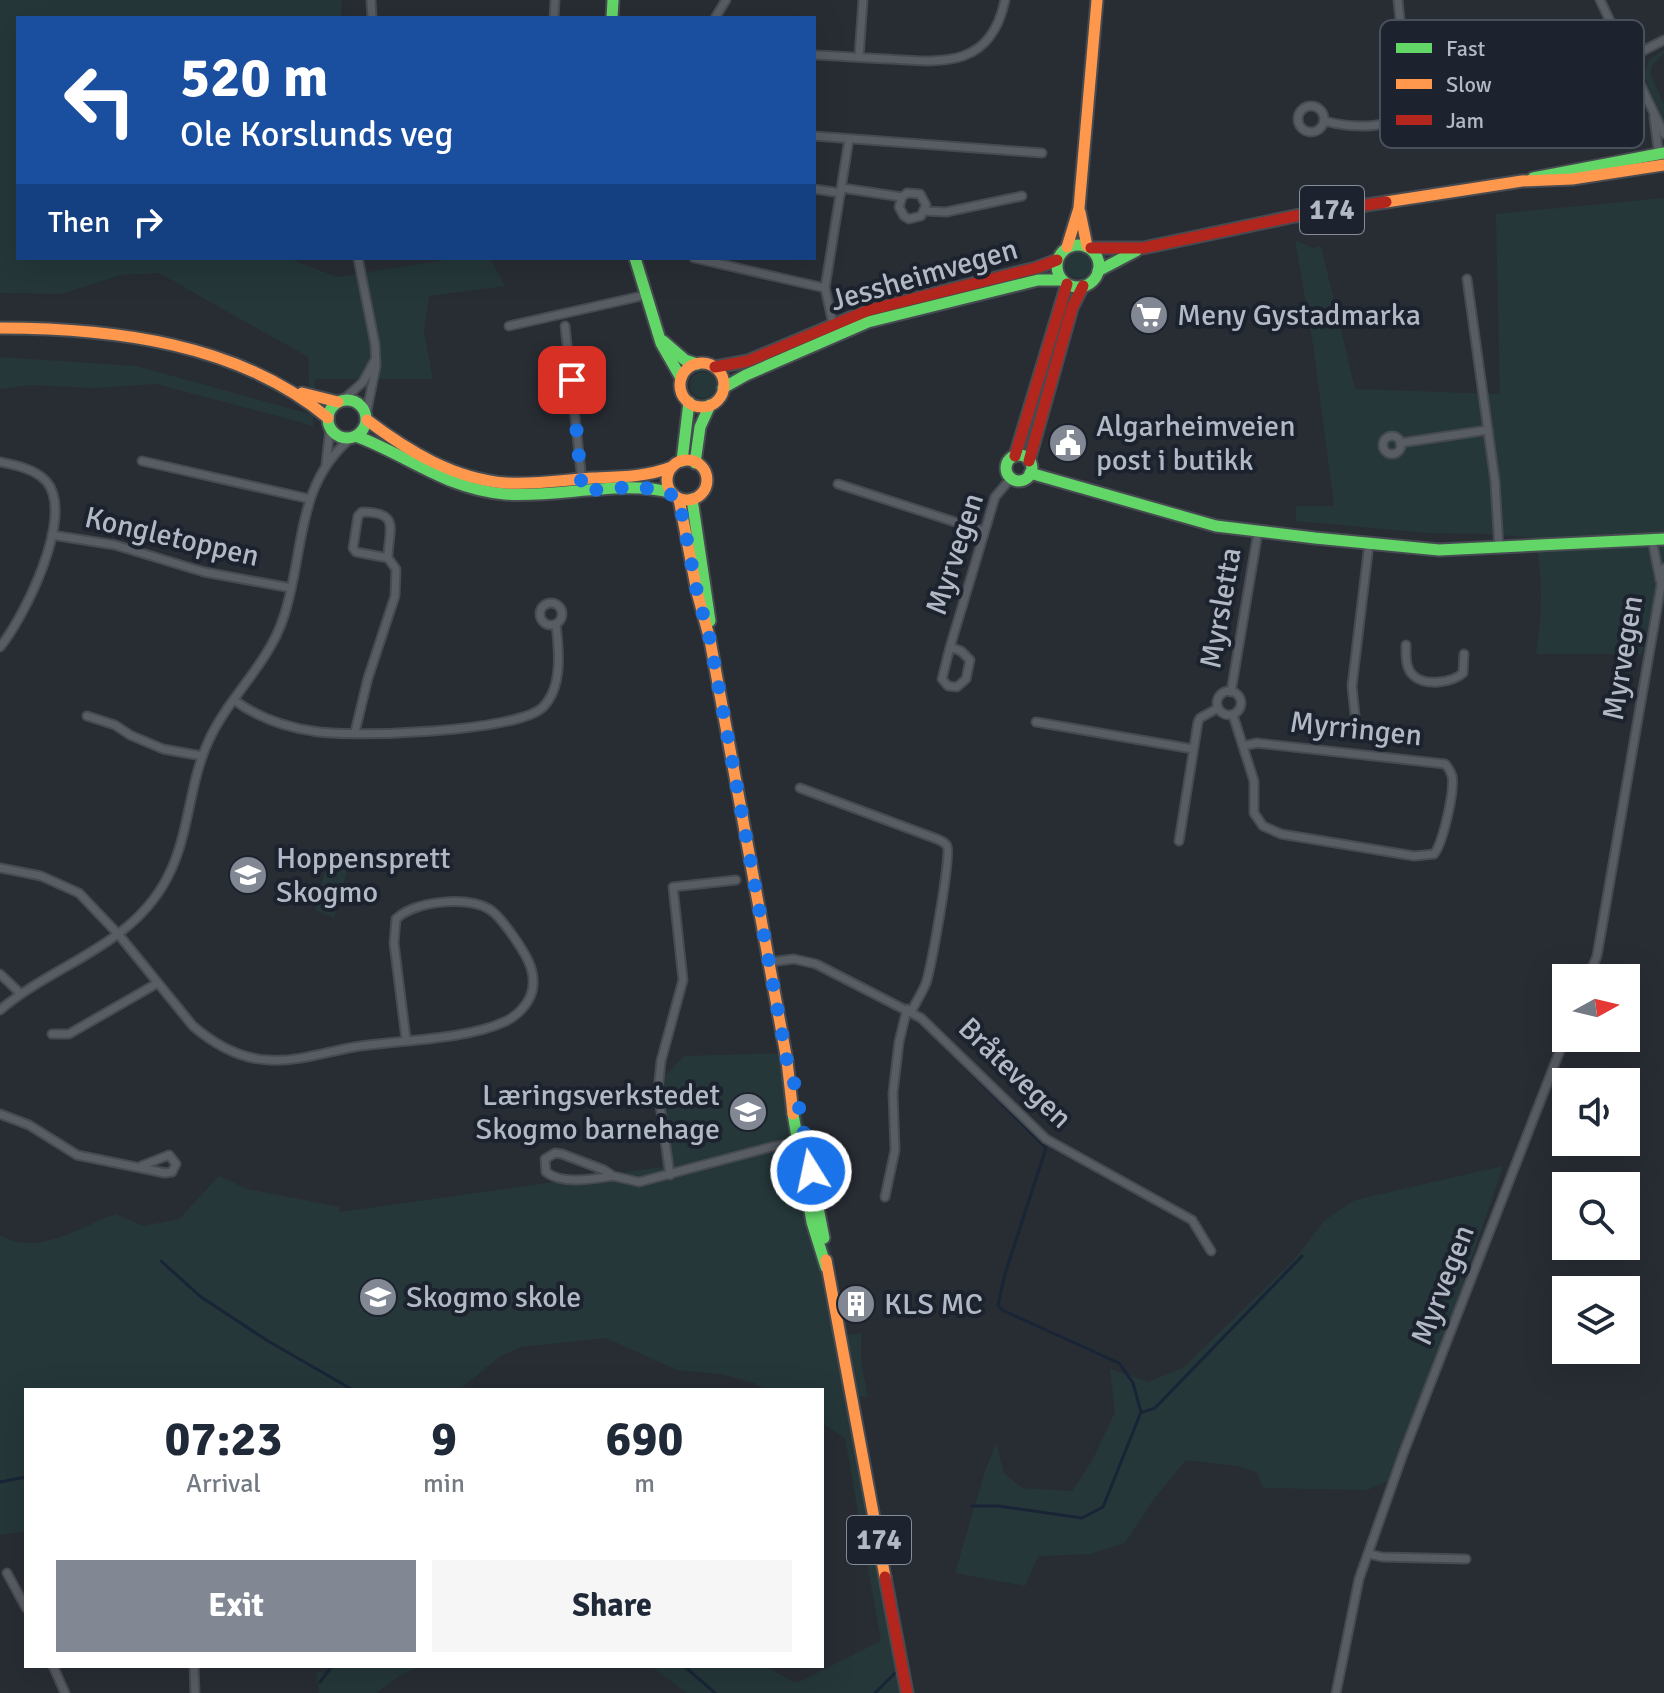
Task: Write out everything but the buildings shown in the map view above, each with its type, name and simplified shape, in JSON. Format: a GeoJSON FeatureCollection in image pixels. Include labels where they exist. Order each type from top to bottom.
{"type":"FeatureCollection","features":[{"type":"Feature","properties":{"kind":"main road"},"geometry":{"type":"LineString","coordinates":[[1083,286],[1072,308],[1030,467],[1022,481],[1011,478],[1006,468],[1021,443],[1064,282],[1056,267],[1057,260],[1067,247],[1079,208],[1097,0]]}},
{"type":"Feature","properties":{"kind":"main road","name":"174"},"geometry":{"type":"LineString","coordinates":[[1067,247],[1077,244],[1143,248],[1295,216],[1522,181],[1545,173],[1662,158]]}},
{"type":"Feature","properties":{"kind":"main road"},"geometry":{"type":"LineString","coordinates":[[1079,208],[1089,247],[1098,259],[1098,271]]}},
{"type":"Feature","properties":{"kind":"main road","name":"174"},"geometry":{"type":"LineString","coordinates":[[1064,282],[1083,286],[1093,281],[1098,271],[1143,248]]}},
{"type":"Feature","properties":{"kind":"main road"},"geometry":{"type":"LineString","coordinates":[[636,260],[642,274]]}},
{"type":"Feature","properties":{"kind":"main road"},"geometry":{"type":"LineString","coordinates":[[642,260],[646,295],[668,358],[681,378],[697,364]]}},
{"type":"Feature","properties":{"kind":"main road","name":"Jessheimvegen"},"geometry":{"type":"LineString","coordinates":[[715,367],[748,361],[833,324],[908,298],[1036,268],[1057,260]]}},
{"type":"Feature","properties":{"kind":"main road","name":"Jessheimvegen"},"geometry":{"type":"LineString","coordinates":[[723,388],[868,322],[1038,280],[1064,282]]}},
{"type":"Feature","properties":{"kind":"main road"},"geometry":{"type":"LineString","coordinates":[[0,328],[86,331],[169,346],[246,370],[297,393],[357,403],[366,418],[385,435],[427,459],[464,475],[514,483],[654,488],[692,499]]}},
{"type":"Feature","properties":{"kind":"main road"},"geometry":{"type":"LineString","coordinates":[[661,339],[685,360],[715,367],[722,376],[723,388]]}},
{"type":"Feature","properties":{"kind":"main road","name":"174"},"geometry":{"type":"LineString","coordinates":[[681,378],[682,394],[689,402],[688,425],[677,464],[667,481],[676,496],[710,640],[770,962],[812,1222],[826,1267],[907,1693]]}},
{"type":"Feature","properties":{"kind":"main road","name":"174"},"geometry":{"type":"LineString","coordinates":[[710,640],[709,608],[692,499],[703,491],[706,483],[704,471],[695,463],[700,427],[710,405],[719,398],[723,388]]}},
{"type":"Feature","properties":{"kind":"main road"},"geometry":{"type":"LineString","coordinates":[[297,393],[341,438],[354,437],[378,444],[440,478],[472,488],[523,494],[652,474],[677,464],[695,463]]}},
{"type":"Feature","properties":{"kind":"main road"},"geometry":{"type":"LineString","coordinates":[[329,423],[331,409],[341,401]]}},
{"type":"Feature","properties":{"kind":"main road"},"geometry":{"type":"LineString","coordinates":[[689,402],[699,406],[710,405]]}},
{"type":"Feature","properties":{"kind":"main road"},"geometry":{"type":"LineString","coordinates":[[354,437],[364,430],[366,418]]}},
{"type":"Feature","properties":{"kind":"main road"},"geometry":{"type":"LineString","coordinates":[[1015,456],[1023,457],[1030,467]]}},
{"type":"Feature","properties":{"kind":"main road","name":"Myrvegen"},"geometry":{"type":"LineString","coordinates":[[1030,467],[1216,526],[1258,532],[1439,550],[1658,539]]}},
{"type":"Feature","properties":{"kind":"street"},"geometry":{"type":"LineString","coordinates":[[859,57],[863,0]]}},
{"type":"Feature","properties":{"kind":"street"},"geometry":{"type":"LineString","coordinates":[[816,55],[931,62],[964,57],[992,35],[1002,15],[1005,0]]}},
{"type":"Feature","properties":{"kind":"street"},"geometry":{"type":"LineString","coordinates":[[1398,0],[1400,20]]}},
{"type":"Feature","properties":{"kind":"street"},"geometry":{"type":"LineString","coordinates":[[1600,0],[1610,20]]}},
{"type":"Feature","properties":{"kind":"street"},"geometry":{"type":"LineString","coordinates":[[1644,50],[1664,40]]}},
{"type":"Feature","properties":{"kind":"street"},"geometry":{"type":"LineString","coordinates":[[1644,91],[1664,134]]}},
{"type":"Feature","properties":{"kind":"street"},"geometry":{"type":"LineString","coordinates":[[1653,111],[1662,158]]}},
{"type":"Feature","properties":{"kind":"street"},"geometry":{"type":"LineString","coordinates":[[1324,121],[1353,126],[1380,123]]}},
{"type":"Feature","properties":{"kind":"street"},"geometry":{"type":"LineString","coordinates":[[816,136],[1042,153]]}},
{"type":"Feature","properties":{"kind":"street"},"geometry":{"type":"LineString","coordinates":[[833,324],[825,288],[849,139]]}},
{"type":"Feature","properties":{"kind":"street"},"geometry":{"type":"LineString","coordinates":[[816,189],[902,197]]}},
{"type":"Feature","properties":{"kind":"street"},"geometry":{"type":"LineString","coordinates":[[925,211],[926,205],[920,194],[907,193],[902,197],[899,207],[904,216],[915,219],[925,211],[946,212],[1022,196]]}},
{"type":"Feature","properties":{"kind":"street"},"geometry":{"type":"LineString","coordinates":[[358,260],[375,344],[366,418]]}},
{"type":"Feature","properties":{"kind":"street"},"geometry":{"type":"LineString","coordinates":[[703,260],[825,288]]}},
{"type":"Feature","properties":{"kind":"street"},"geometry":{"type":"LineString","coordinates":[[1467,279],[1497,503],[1499,548]]}},
{"type":"Feature","properties":{"kind":"street"},"geometry":{"type":"LineString","coordinates":[[509,326],[646,295]]}},
{"type":"Feature","properties":{"kind":"street"},"geometry":{"type":"LineString","coordinates":[[565,326],[582,485]]}},
{"type":"Feature","properties":{"kind":"street"},"geometry":{"type":"LineString","coordinates":[[341,401],[363,382],[375,360]]}},
{"type":"Feature","properties":{"kind":"street"},"geometry":{"type":"LineString","coordinates":[[0,1010],[20,993],[119,935],[141,914],[166,881],[182,838],[202,756],[216,727],[262,664],[285,615],[310,499],[326,464],[329,423]]}},
{"type":"Feature","properties":{"kind":"street"},"geometry":{"type":"LineString","coordinates":[[1400,443],[1488,430]]}},
{"type":"Feature","properties":{"kind":"street"},"geometry":{"type":"LineString","coordinates":[[326,464],[354,437]]}},
{"type":"Feature","properties":{"kind":"street"},"geometry":{"type":"LineString","coordinates":[[142,461],[310,499]]}},
{"type":"Feature","properties":{"kind":"street","name":"Kongletoppen"},"geometry":{"type":"LineString","coordinates":[[0,462],[21,467],[47,482],[55,504],[52,535],[115,545],[204,572],[291,588]]}},
{"type":"Feature","properties":{"kind":"street","name":"Myrvegen"},"geometry":{"type":"LineString","coordinates":[[950,647],[961,651],[970,660],[966,679],[957,687],[948,686],[942,679],[950,647],[995,497],[1011,478]]}},
{"type":"Feature","properties":{"kind":"street"},"geometry":{"type":"LineString","coordinates":[[838,484],[983,531]]}},
{"type":"Feature","properties":{"kind":"street"},"geometry":{"type":"LineString","coordinates":[[355,732],[368,678],[395,596],[396,569],[388,558],[356,552],[353,548],[358,516],[362,512],[384,515],[390,520],[392,528],[388,558]]}},
{"type":"Feature","properties":{"kind":"street","name":"Myrsletta"},"geometry":{"type":"LineString","coordinates":[[1231,692],[1258,532]]}},
{"type":"Feature","properties":{"kind":"street"},"geometry":{"type":"LineString","coordinates":[[0,647],[23,612],[52,535]]}},
{"type":"Feature","properties":{"kind":"street","name":"Myrvegen"},"geometry":{"type":"LineString","coordinates":[[1658,539],[1660,580]]}},
{"type":"Feature","properties":{"kind":"street"},"geometry":{"type":"LineString","coordinates":[[1355,715],[1353,676],[1369,544]]}},
{"type":"Feature","properties":{"kind":"street","name":"Myrvegen"},"geometry":{"type":"LineString","coordinates":[[1594,964],[1664,568]]}},
{"type":"Feature","properties":{"kind":"street"},"geometry":{"type":"LineString","coordinates":[[234,700],[266,719],[315,732],[473,727],[515,721],[544,706],[553,688],[558,666],[556,624]]}},
{"type":"Feature","properties":{"kind":"street"},"geometry":{"type":"LineString","coordinates":[[1406,645],[1412,674],[1428,681],[1457,678],[1463,673],[1464,654]]}},
{"type":"Feature","properties":{"kind":"street"},"geometry":{"type":"LineString","coordinates":[[1231,692],[1238,695],[1241,703],[1233,715],[1223,713],[1218,708],[1220,696],[1231,692]]}},
{"type":"Feature","properties":{"kind":"street","name":"Myrsletta"},"geometry":{"type":"LineString","coordinates":[[1179,841],[1200,718],[1218,708]]}},
{"type":"Feature","properties":{"kind":"street","name":"Myrringen"},"geometry":{"type":"LineString","coordinates":[[1233,715],[1254,781],[1254,813],[1263,826],[1281,834],[1414,856],[1434,854],[1441,844],[1452,782],[1445,764],[1257,743],[1243,746]]}},
{"type":"Feature","properties":{"kind":"street"},"geometry":{"type":"LineString","coordinates":[[87,716],[115,725],[155,747],[202,756]]}},
{"type":"Feature","properties":{"kind":"street"},"geometry":{"type":"LineString","coordinates":[[1036,722],[1193,749]]}},
{"type":"Feature","properties":{"kind":"street"},"geometry":{"type":"LineString","coordinates":[[800,788],[945,842],[949,848],[948,875],[927,980],[909,1010],[895,1072],[895,1150],[885,1197]]}},
{"type":"Feature","properties":{"kind":"street"},"geometry":{"type":"LineString","coordinates":[[0,868],[35,874],[79,893],[119,935],[193,1026],[207,1038],[252,1058],[269,1060],[294,1059],[406,1039],[486,1029],[507,1021],[525,1005],[533,987],[531,965],[489,909],[461,903],[440,903],[415,906],[396,919],[394,943],[406,1039]]}},
{"type":"Feature","properties":{"kind":"street"},"geometry":{"type":"LineString","coordinates":[[670,1175],[658,1091],[661,1061],[683,980],[673,887],[736,880]]}},
{"type":"Feature","properties":{"kind":"street","name":"Bråtevegen"},"geometry":{"type":"LineString","coordinates":[[770,962],[794,959],[816,964],[909,1010],[936,1030],[1046,1139],[1192,1220],[1211,1251]]}},
{"type":"Feature","properties":{"kind":"street"},"geometry":{"type":"LineString","coordinates":[[0,974],[20,993]]}},
{"type":"Feature","properties":{"kind":"street"},"geometry":{"type":"LineString","coordinates":[[52,1034],[69,1034],[156,984]]}},
{"type":"Feature","properties":{"kind":"street","name":"Myrvegen"},"geometry":{"type":"LineString","coordinates":[[1336,1693],[1353,1600],[1403,1454],[1559,1052]]}},
{"type":"Feature","properties":{"kind":"street"},"geometry":{"type":"LineString","coordinates":[[0,1114],[29,1125],[77,1155],[141,1166]]}},
{"type":"Feature","properties":{"kind":"street"},"geometry":{"type":"LineString","coordinates":[[613,1176],[587,1180],[555,1178],[546,1172],[545,1159],[555,1153],[562,1154],[613,1176],[639,1182],[801,1142]]}},
{"type":"Feature","properties":{"kind":"street"},"geometry":{"type":"LineString","coordinates":[[1369,1554],[1466,1559]]}},
{"type":"Feature","properties":{"kind":"street"},"geometry":{"type":"LineString","coordinates":[[7,1573],[24,1604]]}},
{"type":"Feature","properties":{"kind":"street"},"geometry":{"type":"LineString","coordinates":[[54,1668],[65,1693]]}},
{"type":"Feature","properties":{"kind":"street"},"geometry":{"type":"LineString","coordinates":[[194,1668],[195,1693]]}},
{"type":"Feature","properties":{"kind":"shaded area"},"geometry":{"type":"Polygon","coordinates":[[[0,0],[342,0],[341,16],[16,16],[16,260],[292,260],[337,277],[445,260],[491,260],[505,286],[429,296],[424,332],[433,379],[315,379],[314,400],[325,404],[322,408],[314,402],[313,427],[156,384],[94,388],[30,385],[0,389],[0,357],[136,366],[310,414],[308,357],[159,273],[121,275],[61,294],[0,293],[0,0]]]}},
{"type":"Feature","properties":{"kind":"shaded area"},"geometry":{"type":"Polygon","coordinates":[[[1664,49],[1650,73],[1664,105],[1664,122],[1644,77],[1649,60],[1664,49]]]}},
{"type":"Feature","properties":{"kind":"shaded area"},"geometry":{"type":"Polygon","coordinates":[[[1664,198],[1664,575],[1653,604],[1642,654],[1536,654],[1541,596],[1536,538],[1428,533],[1296,521],[1296,506],[1334,506],[1313,344],[1295,240],[1313,248],[1321,246],[1355,389],[1500,394],[1496,214],[1664,198]]]}},
{"type":"Feature","properties":{"kind":"shaded area"},"geometry":{"type":"Polygon","coordinates":[[[1078,252],[1087,256],[1091,265],[1087,274],[1078,278],[1069,274],[1065,265],[1069,256],[1078,252]]]}},
{"type":"Feature","properties":{"kind":"shaded area"},"geometry":{"type":"Polygon","coordinates":[[[703,372],[712,376],[716,385],[712,394],[703,398],[694,394],[690,385],[694,376],[703,372]]]}},
{"type":"Feature","properties":{"kind":"shaded area"},"geometry":{"type":"Polygon","coordinates":[[[334,861],[349,863],[334,918],[315,910],[325,871],[334,861]]]}},
{"type":"Feature","properties":{"kind":"shaded area"},"geometry":{"type":"Polygon","coordinates":[[[786,1053],[811,1146],[848,1335],[861,1333],[861,1361],[868,1397],[854,1396],[908,1693],[687,1693],[654,1668],[768,1668],[793,1682],[801,1681],[881,1641],[845,1438],[824,1424],[824,1388],[763,1388],[721,1374],[677,1370],[606,1338],[521,1347],[499,1357],[461,1388],[24,1388],[24,1531],[0,1535],[0,1235],[14,1241],[43,1242],[116,1214],[144,1226],[179,1219],[219,1176],[247,1189],[339,1207],[340,1212],[662,1167],[655,1086],[684,1056],[786,1053]]]}},
{"type":"Feature","properties":{"kind":"shaded area"},"geometry":{"type":"Polygon","coordinates":[[[1503,1166],[1444,1341],[1391,1480],[1367,1490],[1264,1488],[1256,1472],[1237,1466],[1186,1460],[1153,1500],[1125,1543],[1090,1554],[1038,1556],[1025,1586],[955,1573],[996,1443],[1004,1473],[1022,1488],[1072,1491],[1093,1459],[1115,1412],[1110,1369],[1148,1382],[1183,1368],[1293,1261],[1325,1220],[1355,1200],[1503,1166]]]}},
{"type":"Feature","properties":{"kind":"shaded area"},"geometry":{"type":"Polygon","coordinates":[[[328,1668],[416,1668],[376,1693],[319,1693],[316,1671],[324,1673],[328,1668]]]}},
{"type":"Feature","properties":{"kind":"waterway"},"geometry":{"type":"LineString","coordinates":[[918,1020],[1046,1148],[998,1305],[1002,1310],[1119,1363],[1133,1383],[1141,1412],[1103,1507],[1082,1518],[998,1506],[972,1506]]}},
{"type":"Feature","properties":{"kind":"waterway"},"geometry":{"type":"LineString","coordinates":[[1143,1412],[1155,1408],[1302,1256]]}},
{"type":"Feature","properties":{"kind":"waterway"},"geometry":{"type":"LineString","coordinates":[[161,1261],[201,1297],[268,1341],[350,1388]]}},
{"type":"Feature","properties":{"kind":"waterway"},"geometry":{"type":"LineString","coordinates":[[0,1482],[24,1477]]}},
{"type":"Feature","properties":{"kind":"waterway"},"geometry":{"type":"LineString","coordinates":[[320,1682],[330,1668]]}},
{"type":"Feature","properties":{"kind":"waterway"},"geometry":{"type":"LineString","coordinates":[[686,1668],[715,1693]]}},
{"type":"Feature","properties":{"kind":"waterway"},"geometry":{"type":"LineString","coordinates":[[875,1693],[895,1673]]}},
{"type":"Feature","properties":{"kind":"traffic: fast"},"geometry":{"type":"LineString","coordinates":[[612,16],[613,0]]}},
{"type":"Feature","properties":{"kind":"traffic: fast"},"geometry":{"type":"LineString","coordinates":[[1533,178],[1664,153]]}},
{"type":"Feature","properties":{"kind":"traffic: fast"},"geometry":{"type":"LineString","coordinates":[[1078,245],[1093,251],[1099,266],[1093,281],[1078,287],[1063,281],[1057,266],[1063,251],[1078,245]]}},
{"type":"Feature","properties":{"kind":"traffic: fast"},"geometry":{"type":"LineString","coordinates":[[1098,271],[1136,251]]}},
{"type":"Feature","properties":{"kind":"traffic: fast"},"geometry":{"type":"LineString","coordinates":[[636,260],[661,343],[681,378]]}},
{"type":"Feature","properties":{"kind":"traffic: fast"},"geometry":{"type":"LineString","coordinates":[[723,388],[868,322],[1038,280],[1062,280]]}},
{"type":"Feature","properties":{"kind":"traffic: fast"},"geometry":{"type":"LineString","coordinates":[[663,341],[685,360],[697,364]]}},
{"type":"Feature","properties":{"kind":"traffic: fast"},"geometry":{"type":"LineString","coordinates":[[347,400],[361,405],[366,419],[361,433],[347,438],[333,433],[328,419],[333,405],[347,400]]}},
{"type":"Feature","properties":{"kind":"traffic: fast"},"geometry":{"type":"LineString","coordinates":[[682,461],[689,402]]}},
{"type":"Feature","properties":{"kind":"traffic: fast"},"geometry":{"type":"LineString","coordinates":[[695,463],[700,427],[710,405]]}},
{"type":"Feature","properties":{"kind":"traffic: fast"},"geometry":{"type":"LineString","coordinates":[[356,436],[446,479],[484,491],[525,495],[633,488],[672,493]]}},
{"type":"Feature","properties":{"kind":"traffic: fast"},"geometry":{"type":"LineString","coordinates":[[1019,455],[1028,459],[1032,468],[1028,477],[1019,481],[1010,477],[1006,468],[1010,459],[1019,455]]}},
{"type":"Feature","properties":{"kind":"traffic: fast"},"geometry":{"type":"LineString","coordinates":[[1030,473],[1216,526],[1315,538],[1439,550],[1664,539]]}},
{"type":"Feature","properties":{"kind":"traffic: fast"},"geometry":{"type":"LineString","coordinates":[[692,499],[710,621]]}},
{"type":"Feature","properties":{"kind":"traffic: fast"},"geometry":{"type":"LineString","coordinates":[[793,1114],[812,1222],[826,1267]]}},
{"type":"Feature","properties":{"kind":"traffic: fast"},"geometry":{"type":"LineString","coordinates":[[809,1162],[824,1238]]}},
{"type":"Feature","properties":{"kind":"traffic: slow"},"geometry":{"type":"LineString","coordinates":[[1067,247],[1079,208],[1097,0]]}},
{"type":"Feature","properties":{"kind":"traffic: slow"},"geometry":{"type":"LineString","coordinates":[[1386,202],[1522,181],[1572,179],[1664,165]]}},
{"type":"Feature","properties":{"kind":"traffic: slow"},"geometry":{"type":"LineString","coordinates":[[1080,212],[1087,246]]}},
{"type":"Feature","properties":{"kind":"traffic: slow"},"geometry":{"type":"LineString","coordinates":[[0,328],[86,332],[173,345],[255,372],[293,393],[328,418]]}},
{"type":"Feature","properties":{"kind":"traffic: slow"},"geometry":{"type":"LineString","coordinates":[[702,363],[717,370],[724,385],[717,400],[702,407],[687,400],[680,385],[687,370],[702,363]]}},
{"type":"Feature","properties":{"kind":"traffic: slow"},"geometry":{"type":"LineString","coordinates":[[302,393],[338,402]]}},
{"type":"Feature","properties":{"kind":"traffic: slow"},"geometry":{"type":"LineString","coordinates":[[367,420],[432,462],[468,476],[506,483],[623,477],[672,467]]}},
{"type":"Feature","properties":{"kind":"traffic: slow"},"geometry":{"type":"LineString","coordinates":[[687,460],[701,466],[707,480],[701,494],[687,500],[673,494],[667,480],[673,466],[687,460]]}},
{"type":"Feature","properties":{"kind":"traffic: slow"},"geometry":{"type":"LineString","coordinates":[[679,499],[710,640],[787,1061],[793,1114]]}},
{"type":"Feature","properties":{"kind":"traffic: slow"},"geometry":{"type":"LineString","coordinates":[[826,1260],[885,1577]]}},
{"type":"Feature","properties":{"kind":"traffic: jam"},"geometry":{"type":"LineString","coordinates":[[1091,248],[1143,248],[1295,216],[1386,202]]}},
{"type":"Feature","properties":{"kind":"traffic: jam"},"geometry":{"type":"LineString","coordinates":[[715,367],[748,361],[869,310],[1057,260]]}},
{"type":"Feature","properties":{"kind":"traffic: jam"},"geometry":{"type":"LineString","coordinates":[[1015,456],[1067,284]]}},
{"type":"Feature","properties":{"kind":"traffic: jam"},"geometry":{"type":"LineString","coordinates":[[1029,461],[1072,308],[1083,286]]}},
{"type":"Feature","properties":{"kind":"traffic: jam"},"geometry":{"type":"LineString","coordinates":[[885,1577],[907,1693]]}},
{"type":"Feature","properties":{"kind":"place","name":"Meny Gystadmarka"},"geometry":{"type":"Point","coordinates":[1149,315]}},
{"type":"Feature","properties":{"kind":"place","name":"Algarheimveien post i butikk"},"geometry":{"type":"Point","coordinates":[1068,443]}},
{"type":"Feature","properties":{"kind":"place","name":"Hoppensprett Skogmo"},"geometry":{"type":"Point","coordinates":[248,875]}},
{"type":"Feature","properties":{"kind":"place","name":"Læringsverkstedet Skogmo barnehage"},"geometry":{"type":"Point","coordinates":[748,1112]}},
{"type":"Feature","properties":{"kind":"place","name":"Skogmo skole"},"geometry":{"type":"Point","coordinates":[378,1297]}},
{"type":"Feature","properties":{"kind":"place","name":"KLS MC"},"geometry":{"type":"Point","coordinates":[856,1304]}},
{"type":"Feature","properties":{"kind":"route"},"geometry":{"type":"LineString","coordinates":[[572,380],[582,491],[654,488],[672,493],[679,499],[701,611],[710,640],[787,1061],[795,1086],[811,1171]]}}]}
